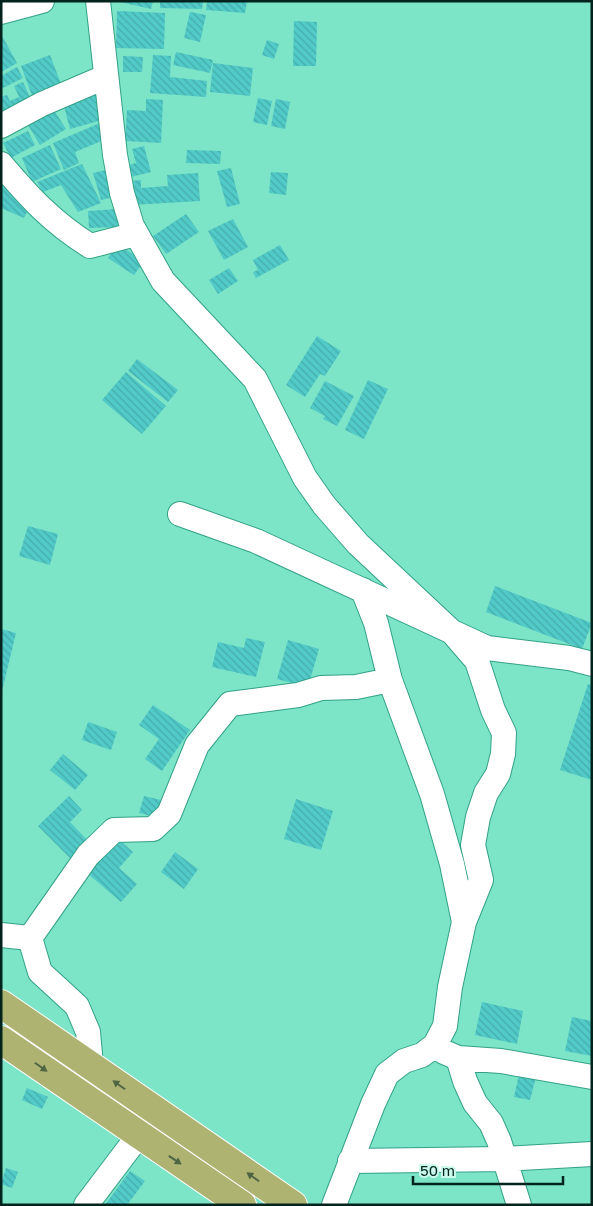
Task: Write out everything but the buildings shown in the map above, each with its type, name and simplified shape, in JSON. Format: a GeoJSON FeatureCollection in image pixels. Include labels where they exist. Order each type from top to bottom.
{"type":"FeatureCollection","features":[{"type":"Feature","properties":{"kind":"highway"},"geometry":{"type":"LineString","coordinates":[[1,1004],[293,1205]]}},
{"type":"Feature","properties":{"kind":"highway"},"geometry":{"type":"LineString","coordinates":[[1,1040],[242,1205]]}},
{"type":"Feature","properties":{"kind":"street"},"geometry":{"type":"LineString","coordinates":[[1,12],[42,1]]}},
{"type":"Feature","properties":{"kind":"street"},"geometry":{"type":"LineString","coordinates":[[98,1],[105,76],[122,193],[127,214],[136,234],[163,281],[255,379],[305,478],[324,505],[358,544],[452,632],[477,661],[493,710],[504,733],[503,754],[498,774],[486,793],[478,817],[473,845],[481,880],[464,922],[450,987],[445,1026],[435,1045],[422,1055],[404,1061],[387,1074],[350,1161],[334,1205]]}},
{"type":"Feature","properties":{"kind":"street"},"geometry":{"type":"LineString","coordinates":[[1,126],[42,104],[105,76]]}},
{"type":"Feature","properties":{"kind":"street"},"geometry":{"type":"LineString","coordinates":[[1,164],[36,205],[63,229],[90,246],[136,234]]}},
{"type":"Feature","properties":{"kind":"street"},"geometry":{"type":"LineString","coordinates":[[180,514],[256,541],[487,648],[570,658],[592,664]]}},
{"type":"Feature","properties":{"kind":"street"},"geometry":{"type":"LineString","coordinates":[[364,590],[376,623],[390,680],[432,794],[452,864],[464,922]]}},
{"type":"Feature","properties":{"kind":"street"},"geometry":{"type":"LineString","coordinates":[[30,938],[88,855],[114,830],[153,829],[169,814],[197,745],[230,704],[298,695],[322,688],[356,687],[390,680]]}},
{"type":"Feature","properties":{"kind":"street"},"geometry":{"type":"LineString","coordinates":[[1,935],[30,938]]}},
{"type":"Feature","properties":{"kind":"street"},"geometry":{"type":"LineString","coordinates":[[30,938],[40,972],[77,1006],[88,1032],[91,1066]]}},
{"type":"Feature","properties":{"kind":"street"},"geometry":{"type":"LineString","coordinates":[[435,1045],[444,1052],[458,1058],[501,1061],[592,1077]]}},
{"type":"Feature","properties":{"kind":"street"},"geometry":{"type":"LineString","coordinates":[[458,1058],[465,1081],[475,1103],[491,1123],[505,1159],[519,1205]]}},
{"type":"Feature","properties":{"kind":"street"},"geometry":{"type":"LineString","coordinates":[[86,1205],[139,1135]]}},
{"type":"Feature","properties":{"kind":"street"},"geometry":{"type":"LineString","coordinates":[[350,1161],[505,1159],[592,1154]]}}]}
